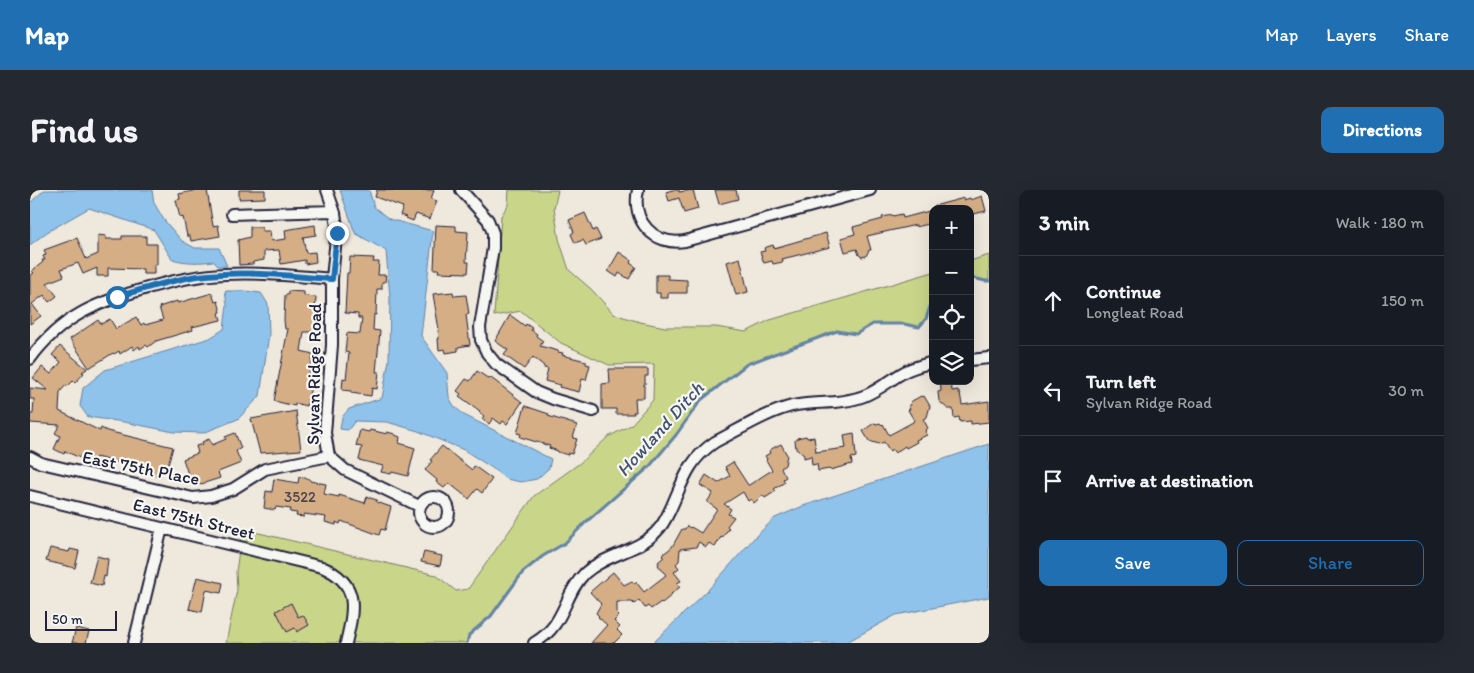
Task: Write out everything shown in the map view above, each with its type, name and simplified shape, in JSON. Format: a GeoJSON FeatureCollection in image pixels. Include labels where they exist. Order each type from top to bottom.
{"type":"FeatureCollection","features":[{"type":"Feature","properties":{"kind":"street","name":"Sylvan Ridge Road"},"geometry":{"type":"LineString","coordinates":[[327,190],[334,211],[337,233],[332,279],[332,345],[325,433],[329,456],[345,470],[419,506]]}},
{"type":"Feature","properties":{"kind":"street"},"geometry":{"type":"LineString","coordinates":[[461,190],[488,220],[493,233],[493,248],[480,326],[481,340],[486,353],[496,364],[536,392],[553,400],[593,411]]}},
{"type":"Feature","properties":{"kind":"street"},"geometry":{"type":"LineString","coordinates":[[638,190],[637,204],[640,219],[649,231],[662,239],[674,242],[685,241],[870,190]]}},
{"type":"Feature","properties":{"kind":"street"},"geometry":{"type":"LineString","coordinates":[[232,214],[334,211]]}},
{"type":"Feature","properties":{"kind":"street"},"geometry":{"type":"LineString","coordinates":[[30,359],[66,322],[87,309],[117,297],[162,284],[198,276],[225,274],[332,279]]}},
{"type":"Feature","properties":{"kind":"street"},"geometry":{"type":"LineString","coordinates":[[974,360],[989,358]]}},
{"type":"Feature","properties":{"kind":"street"},"geometry":{"type":"LineString","coordinates":[[534,643],[553,628],[577,583],[585,573],[599,563],[643,542],[658,531],[665,520],[688,469],[706,448],[777,411],[802,404],[846,401],[864,396],[910,369],[929,363]]}},
{"type":"Feature","properties":{"kind":"street","name":"East 75th Place"},"geometry":{"type":"LineString","coordinates":[[30,457],[41,463],[193,498],[211,496],[233,489],[265,469],[329,456]]}},
{"type":"Feature","properties":{"kind":"street","name":"East 75th Street"},"geometry":{"type":"LineString","coordinates":[[30,496],[322,567],[345,583],[350,593],[353,606],[346,643]]}},
{"type":"Feature","properties":{"kind":"street"},"geometry":{"type":"LineString","coordinates":[[134,643],[162,528]]}},
{"type":"Feature","properties":{"kind":"green space"},"geometry":{"type":"Polygon","coordinates":[[[509,190],[558,190],[554,208],[559,239],[569,270],[591,289],[614,314],[640,322],[665,327],[716,327],[746,332],[770,320],[929,273],[929,310],[919,327],[904,324],[873,324],[856,334],[837,331],[747,364],[701,400],[676,435],[649,467],[565,543],[543,556],[523,572],[491,616],[469,635],[467,643],[226,643],[237,590],[236,572],[242,529],[436,575],[456,591],[468,589],[534,496],[580,463],[608,437],[631,425],[653,400],[654,364],[609,365],[561,343],[521,311],[494,316],[501,216],[508,205],[509,190]]]}},
{"type":"Feature","properties":{"kind":"green space"},"geometry":{"type":"Polygon","coordinates":[[[989,255],[989,281],[974,279],[974,260],[989,255]]]}},
{"type":"Feature","properties":{"kind":"water"},"geometry":{"type":"Polygon","coordinates":[[[44,190],[152,190],[154,203],[164,220],[182,241],[195,248],[219,248],[227,266],[218,266],[213,261],[192,262],[172,259],[154,230],[89,208],[47,232],[30,245],[30,203],[44,190]]]}},
{"type":"Feature","properties":{"kind":"water"},"geometry":{"type":"Polygon","coordinates":[[[340,190],[369,190],[374,207],[389,219],[433,231],[421,336],[447,373],[449,397],[454,406],[464,415],[551,459],[549,468],[537,479],[521,482],[506,479],[464,450],[418,431],[387,422],[355,421],[348,430],[340,429],[342,417],[349,409],[382,398],[389,360],[390,297],[386,251],[355,233],[340,190]]]}},
{"type":"Feature","properties":{"kind":"water"},"geometry":{"type":"Polygon","coordinates":[[[225,291],[261,293],[268,304],[269,334],[260,396],[238,419],[203,433],[174,432],[88,417],[80,406],[83,388],[105,370],[210,338],[224,329],[227,305],[225,291]]]}},
{"type":"Feature","properties":{"kind":"water"},"geometry":{"type":"Polygon","coordinates":[[[989,444],[989,597],[896,615],[845,643],[653,643],[709,589],[755,537],[775,518],[803,506],[989,444]]]}},
{"type":"Feature","properties":{"kind":"building"},"geometry":{"type":"Polygon","coordinates":[[[207,190],[213,226],[218,225],[220,236],[191,241],[190,236],[187,236],[183,217],[180,218],[176,200],[180,199],[179,194],[207,190]]]}},
{"type":"Feature","properties":{"kind":"building"},"geometry":{"type":"Polygon","coordinates":[[[239,190],[265,190],[265,198],[239,199],[239,190]]]}},
{"type":"Feature","properties":{"kind":"building"},"geometry":{"type":"Polygon","coordinates":[[[377,190],[434,190],[431,199],[437,201],[430,219],[416,214],[413,221],[400,215],[403,207],[375,197],[377,190]]]}},
{"type":"Feature","properties":{"kind":"building"},"geometry":{"type":"Polygon","coordinates":[[[679,190],[679,192],[693,190],[698,209],[684,213],[679,198],[669,201],[666,192],[679,190]]]}},
{"type":"Feature","properties":{"kind":"building"},"geometry":{"type":"Polygon","coordinates":[[[715,190],[736,190],[738,199],[719,204],[715,190]]]}},
{"type":"Feature","properties":{"kind":"building"},"geometry":{"type":"Polygon","coordinates":[[[982,196],[986,211],[974,214],[974,205],[938,205],[964,198],[964,200],[970,198],[971,200],[982,196]]]}},
{"type":"Feature","properties":{"kind":"building"},"geometry":{"type":"Polygon","coordinates":[[[929,211],[929,224],[867,236],[871,250],[869,250],[866,256],[862,257],[859,255],[857,249],[845,252],[841,238],[855,234],[853,227],[893,215],[902,214],[903,218],[929,211]]]}},
{"type":"Feature","properties":{"kind":"building"},"geometry":{"type":"Polygon","coordinates":[[[585,213],[593,231],[596,229],[601,239],[586,245],[583,240],[575,243],[571,234],[574,232],[569,220],[585,213]]]}},
{"type":"Feature","properties":{"kind":"building"},"geometry":{"type":"Polygon","coordinates":[[[315,225],[316,235],[303,237],[306,253],[315,252],[316,262],[305,264],[305,260],[281,264],[279,250],[264,251],[264,260],[253,262],[253,264],[239,265],[238,240],[250,237],[250,227],[262,227],[262,231],[270,231],[271,241],[286,239],[285,230],[315,225]]]}},
{"type":"Feature","properties":{"kind":"building"},"geometry":{"type":"Polygon","coordinates":[[[436,225],[456,226],[456,231],[468,232],[466,262],[469,262],[468,273],[438,272],[439,269],[434,269],[436,225]]]}},
{"type":"Feature","properties":{"kind":"building"},"geometry":{"type":"Polygon","coordinates":[[[826,233],[830,247],[782,259],[783,262],[773,264],[772,261],[764,263],[760,252],[765,251],[764,248],[773,245],[774,248],[826,233]]]}},
{"type":"Feature","properties":{"kind":"building"},"geometry":{"type":"Polygon","coordinates":[[[98,235],[106,236],[106,239],[122,239],[122,236],[146,236],[146,244],[157,244],[157,265],[154,265],[154,274],[143,274],[143,269],[108,268],[108,276],[97,276],[97,268],[83,274],[78,263],[61,269],[64,276],[47,283],[57,296],[49,302],[44,295],[32,304],[41,316],[30,324],[30,275],[43,262],[42,260],[45,260],[43,256],[46,255],[44,250],[77,238],[86,259],[98,254],[98,235]]]}},
{"type":"Feature","properties":{"kind":"building"},"geometry":{"type":"Polygon","coordinates":[[[619,252],[631,260],[630,263],[636,267],[629,279],[619,273],[617,277],[608,271],[619,252]]]}},
{"type":"Feature","properties":{"kind":"building"},"geometry":{"type":"Polygon","coordinates":[[[350,257],[374,258],[373,262],[379,262],[378,275],[386,275],[385,282],[382,282],[382,289],[377,289],[376,315],[374,314],[373,330],[380,331],[376,372],[379,372],[377,389],[372,388],[371,396],[342,390],[343,378],[346,379],[349,353],[345,352],[347,333],[360,334],[362,318],[358,318],[358,314],[345,313],[347,273],[349,273],[350,257]]]}},
{"type":"Feature","properties":{"kind":"building"},"geometry":{"type":"Polygon","coordinates":[[[740,258],[748,292],[736,295],[727,262],[740,258]]]}},
{"type":"Feature","properties":{"kind":"building"},"geometry":{"type":"Polygon","coordinates":[[[656,275],[668,275],[668,279],[687,280],[687,293],[668,293],[668,298],[660,298],[660,293],[656,293],[656,275]]]}},
{"type":"Feature","properties":{"kind":"building"},"geometry":{"type":"Polygon","coordinates":[[[288,291],[304,292],[304,296],[316,297],[315,312],[319,312],[317,332],[304,332],[301,351],[313,354],[308,379],[313,380],[306,406],[295,403],[295,406],[274,401],[288,329],[285,329],[284,320],[285,295],[288,295],[288,291]]]}},
{"type":"Feature","properties":{"kind":"building"},"geometry":{"type":"Polygon","coordinates":[[[453,292],[454,296],[466,295],[469,314],[466,315],[470,345],[458,347],[458,351],[446,353],[445,349],[439,350],[439,330],[433,294],[453,292]]]}},
{"type":"Feature","properties":{"kind":"building"},"geometry":{"type":"Polygon","coordinates":[[[212,293],[215,302],[218,301],[221,320],[192,327],[193,330],[156,341],[148,347],[146,345],[140,349],[139,346],[134,350],[132,346],[120,354],[119,351],[113,353],[89,368],[70,339],[98,320],[101,324],[110,319],[116,329],[136,317],[141,325],[163,320],[159,307],[212,293]]]}},
{"type":"Feature","properties":{"kind":"building"},"geometry":{"type":"Polygon","coordinates":[[[510,315],[525,326],[526,324],[532,328],[531,330],[537,334],[536,336],[543,341],[540,346],[563,353],[562,355],[586,361],[586,364],[590,365],[586,380],[582,379],[579,392],[545,381],[548,369],[544,368],[533,357],[524,369],[504,355],[508,350],[495,341],[510,315]]]}},
{"type":"Feature","properties":{"kind":"building"},"geometry":{"type":"Polygon","coordinates":[[[60,346],[87,369],[82,372],[84,373],[75,383],[73,381],[68,386],[66,385],[60,392],[59,411],[100,431],[101,428],[173,447],[168,465],[163,464],[160,477],[123,468],[124,464],[96,457],[94,461],[81,455],[80,458],[65,451],[64,454],[54,449],[60,436],[55,433],[60,425],[30,423],[34,399],[30,399],[30,388],[48,390],[33,378],[42,367],[51,374],[61,362],[52,355],[60,346]]]}},
{"type":"Feature","properties":{"kind":"building"},"geometry":{"type":"Polygon","coordinates":[[[609,369],[648,369],[648,376],[645,376],[644,398],[635,398],[636,412],[633,412],[634,414],[616,414],[616,409],[602,409],[602,384],[610,383],[609,369]]]}},
{"type":"Feature","properties":{"kind":"building"},"geometry":{"type":"Polygon","coordinates":[[[477,371],[489,379],[491,378],[522,402],[507,424],[503,421],[501,424],[493,418],[489,424],[482,419],[484,416],[480,411],[459,396],[461,394],[457,391],[466,379],[470,381],[477,371]]]}},
{"type":"Feature","properties":{"kind":"building"},"geometry":{"type":"Polygon","coordinates":[[[940,385],[951,385],[952,391],[958,390],[958,393],[960,393],[962,405],[989,401],[989,422],[971,424],[971,421],[960,422],[959,417],[954,418],[953,409],[948,409],[939,401],[938,392],[941,391],[940,385]]]}},
{"type":"Feature","properties":{"kind":"building"},"geometry":{"type":"Polygon","coordinates":[[[924,396],[930,406],[927,417],[923,419],[928,428],[925,431],[927,435],[895,453],[892,449],[890,451],[884,442],[879,444],[869,441],[863,431],[874,423],[883,424],[889,435],[913,422],[914,420],[908,410],[910,409],[908,406],[911,405],[912,401],[924,396]]]}},
{"type":"Feature","properties":{"kind":"building"},"geometry":{"type":"Polygon","coordinates":[[[525,406],[577,425],[573,438],[577,439],[572,454],[568,453],[568,455],[558,452],[549,448],[550,446],[520,437],[521,434],[517,433],[525,406]]]}},
{"type":"Feature","properties":{"kind":"building"},"geometry":{"type":"Polygon","coordinates":[[[296,411],[301,450],[260,453],[251,419],[296,411]]]}},
{"type":"Feature","properties":{"kind":"building"},"geometry":{"type":"Polygon","coordinates":[[[360,430],[395,434],[400,437],[399,443],[415,448],[408,476],[392,472],[391,474],[381,472],[383,466],[359,460],[362,447],[356,446],[360,430]]]}},
{"type":"Feature","properties":{"kind":"building"},"geometry":{"type":"Polygon","coordinates":[[[235,433],[241,448],[236,451],[241,463],[218,472],[220,478],[195,486],[191,476],[189,477],[183,459],[198,453],[196,446],[203,444],[202,442],[209,439],[212,445],[235,433]]]}},
{"type":"Feature","properties":{"kind":"building"},"geometry":{"type":"Polygon","coordinates":[[[854,433],[856,457],[851,458],[852,464],[818,471],[817,464],[812,465],[811,456],[804,458],[804,455],[796,449],[795,440],[806,436],[807,438],[814,437],[816,452],[846,448],[844,435],[854,433]]]}},
{"type":"Feature","properties":{"kind":"building"},"geometry":{"type":"Polygon","coordinates":[[[781,444],[787,455],[785,465],[781,468],[786,477],[783,479],[785,482],[774,489],[776,491],[765,498],[763,495],[754,503],[751,499],[748,501],[743,492],[724,504],[731,509],[728,514],[734,517],[727,526],[729,528],[715,547],[709,543],[706,547],[699,542],[696,547],[680,549],[679,561],[676,564],[679,568],[674,572],[681,581],[677,583],[680,587],[662,603],[651,609],[648,606],[645,608],[639,600],[634,604],[632,602],[617,602],[617,614],[619,616],[614,621],[620,627],[617,630],[622,635],[614,643],[591,643],[607,625],[598,617],[596,613],[601,604],[590,592],[613,572],[624,585],[632,581],[635,584],[636,582],[644,592],[666,575],[658,565],[658,562],[664,557],[662,555],[672,547],[682,529],[685,529],[687,526],[701,533],[717,509],[707,502],[713,493],[700,485],[706,475],[718,483],[730,476],[725,467],[733,462],[749,485],[772,470],[765,456],[773,448],[781,444]]]}},
{"type":"Feature","properties":{"kind":"building"},"geometry":{"type":"Polygon","coordinates":[[[442,446],[472,470],[474,466],[492,479],[482,493],[477,489],[469,499],[449,483],[444,488],[425,470],[432,461],[430,460],[442,446]]]}},
{"type":"Feature","properties":{"kind":"building"},"geometry":{"type":"Polygon","coordinates":[[[299,477],[326,484],[324,494],[339,497],[339,495],[365,503],[367,497],[391,507],[385,530],[381,529],[379,535],[341,521],[340,524],[336,522],[336,525],[325,522],[326,517],[304,514],[304,517],[296,516],[297,513],[290,512],[291,509],[276,507],[275,510],[264,508],[266,491],[272,492],[274,479],[298,483],[299,477]]]}},
{"type":"Feature","properties":{"kind":"building"},"geometry":{"type":"Polygon","coordinates":[[[50,548],[69,552],[70,549],[79,551],[75,568],[46,561],[50,548]]]}},
{"type":"Feature","properties":{"kind":"building"},"geometry":{"type":"Polygon","coordinates":[[[424,552],[442,556],[440,566],[421,562],[424,552]]]}},
{"type":"Feature","properties":{"kind":"building"},"geometry":{"type":"Polygon","coordinates":[[[97,556],[108,559],[106,577],[104,576],[102,586],[90,583],[97,556]]]}},
{"type":"Feature","properties":{"kind":"building"},"geometry":{"type":"Polygon","coordinates":[[[197,577],[223,583],[221,593],[206,590],[202,612],[189,609],[197,577]]]}},
{"type":"Feature","properties":{"kind":"building"},"geometry":{"type":"Polygon","coordinates":[[[291,603],[298,617],[303,615],[309,625],[297,632],[295,628],[287,632],[276,611],[291,603]]]}},
{"type":"Feature","properties":{"kind":"building"},"geometry":{"type":"Polygon","coordinates":[[[76,628],[89,631],[86,643],[72,643],[76,628]]]}},
{"type":"Feature","properties":{"kind":"waterway","name":"Howland Ditch"},"geometry":{"type":"LineString","coordinates":[[974,279],[989,281]]}},
{"type":"Feature","properties":{"kind":"waterway","name":"Howland Ditch"},"geometry":{"type":"LineString","coordinates":[[467,643],[469,635],[491,616],[523,572],[543,556],[565,543],[649,467],[676,435],[701,400],[747,364],[837,331],[856,334],[873,324],[904,324],[919,327],[926,319],[929,310]]}},
{"type":"Feature","properties":{"kind":"route"},"geometry":{"type":"LineString","coordinates":[[117,297],[175,280],[198,276],[252,274],[332,279],[337,233]]}}]}
